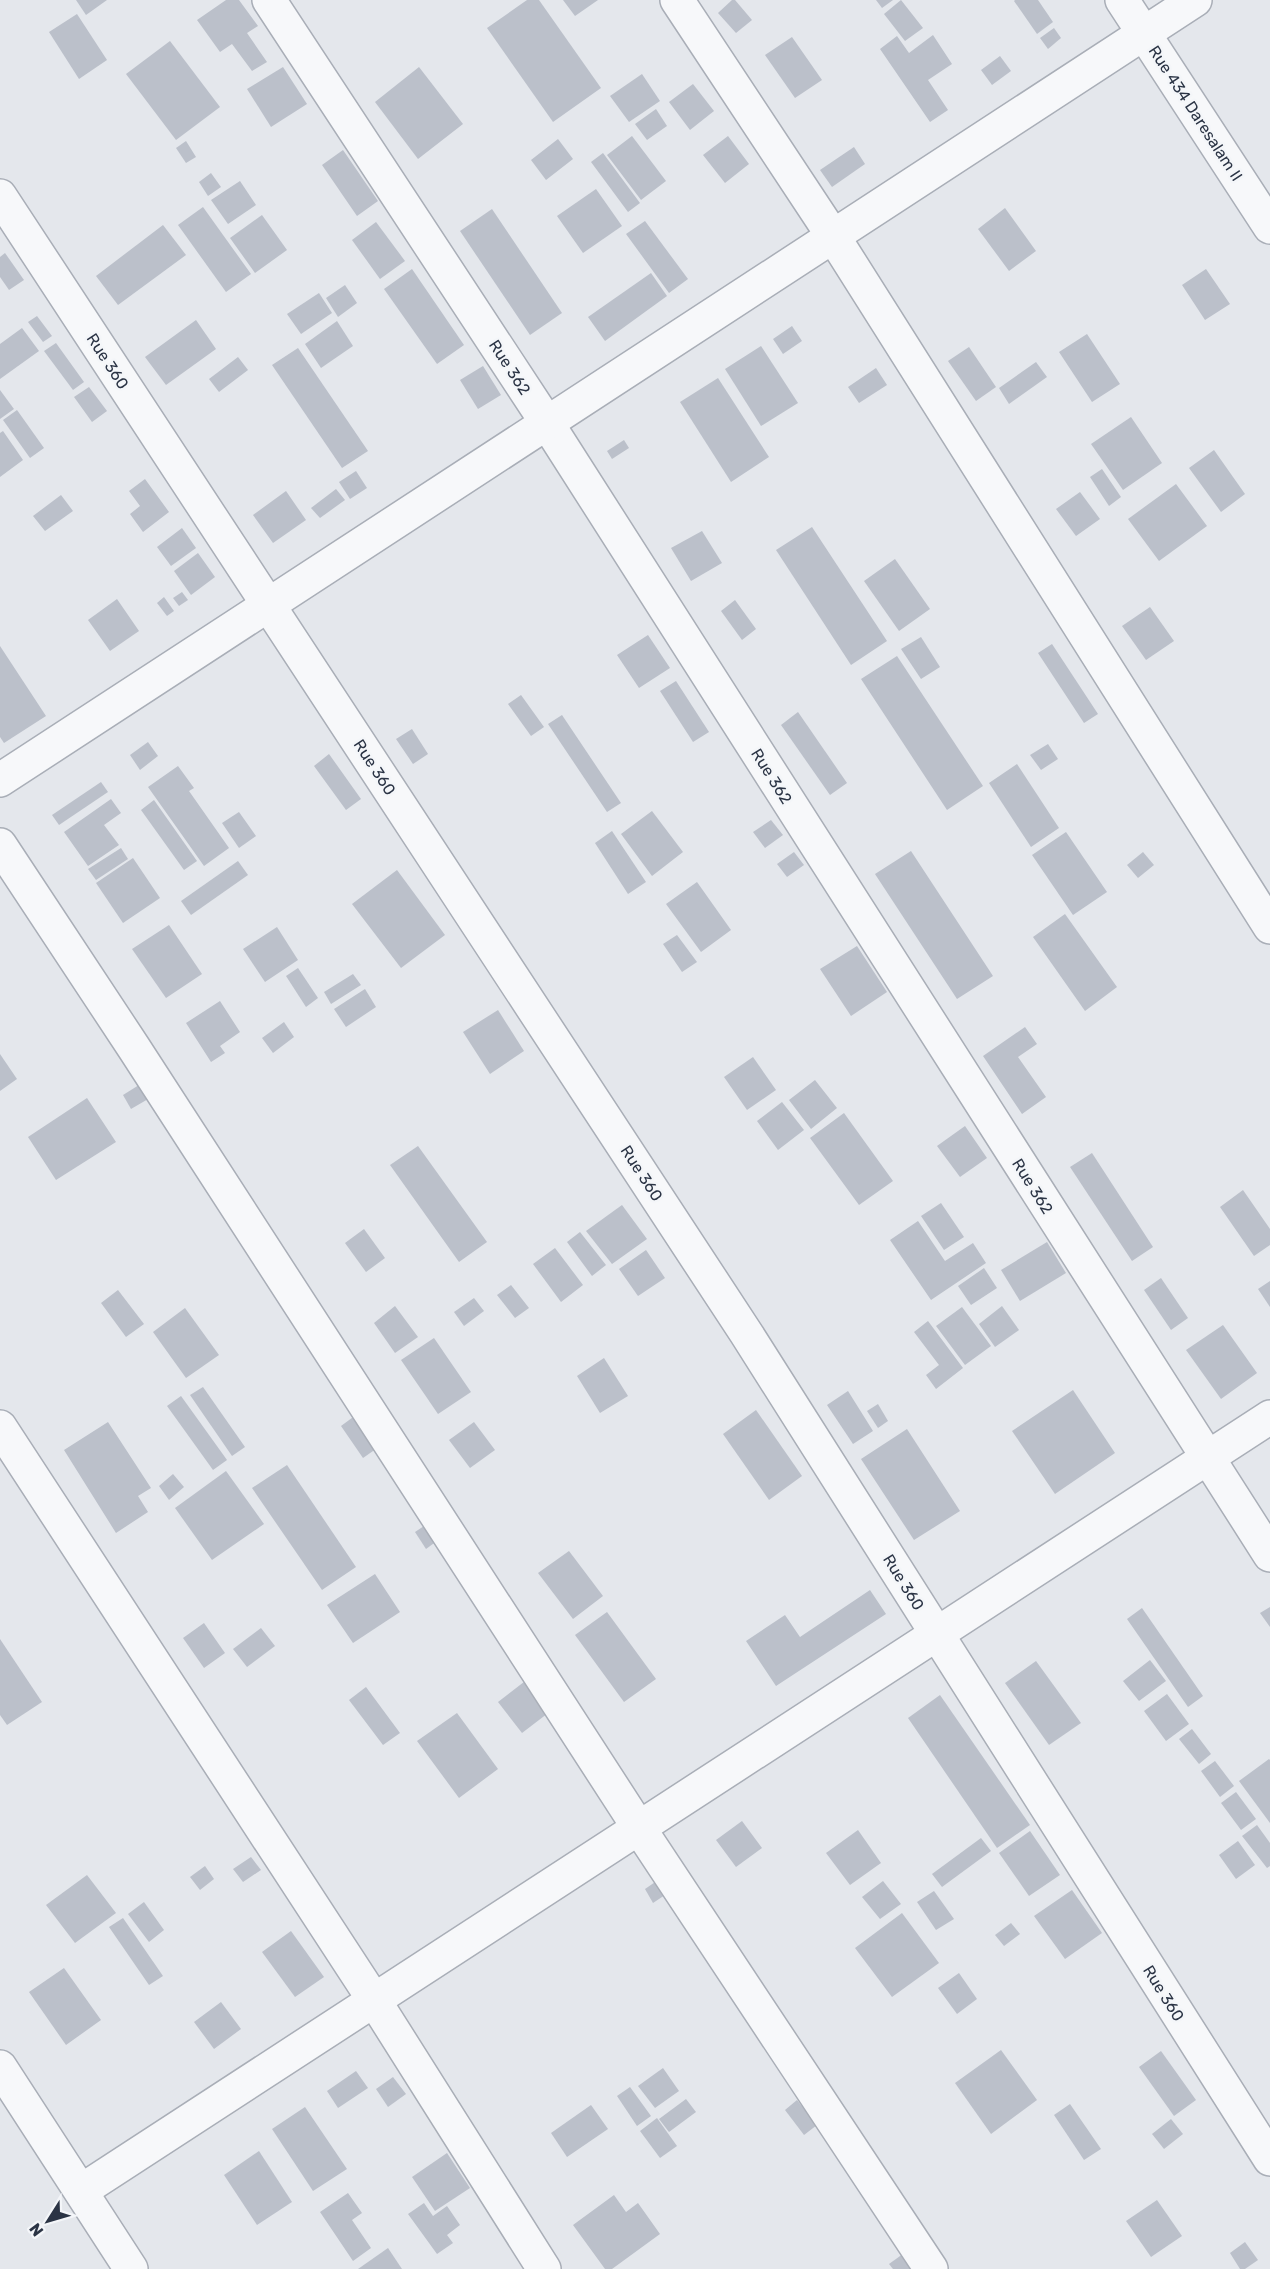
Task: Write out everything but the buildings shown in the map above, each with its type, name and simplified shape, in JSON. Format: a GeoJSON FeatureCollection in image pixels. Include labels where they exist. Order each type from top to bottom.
{"type":"FeatureCollection","features":[{"type":"Feature","properties":{"kind":"street","name":"Rue 362"},"geometry":{"type":"LineString","coordinates":[[269,0],[547,423],[1270,1555]]}},
{"type":"Feature","properties":{"kind":"street"},"geometry":{"type":"LineString","coordinates":[[677,0],[833,236],[1270,927]]}},
{"type":"Feature","properties":{"kind":"street","name":"Rue 434 Daresalam II"},"geometry":{"type":"LineString","coordinates":[[1122,0],[1270,226]]}},
{"type":"Feature","properties":{"kind":"street"},"geometry":{"type":"LineString","coordinates":[[0,780],[1195,0]]}},
{"type":"Feature","properties":{"kind":"street","name":"Rue 360"},"geometry":{"type":"LineString","coordinates":[[0,196],[746,1333],[1270,2159]]}},
{"type":"Feature","properties":{"kind":"street"},"geometry":{"type":"LineString","coordinates":[[0,844],[639,1828],[931,2269]]}},
{"type":"Feature","properties":{"kind":"street"},"geometry":{"type":"LineString","coordinates":[[81,2192],[1270,1417]]}},
{"type":"Feature","properties":{"kind":"street"},"geometry":{"type":"LineString","coordinates":[[0,1427],[374,2000],[544,2269]]}},
{"type":"Feature","properties":{"kind":"street"},"geometry":{"type":"LineString","coordinates":[[0,2067],[131,2269]]}}]}
